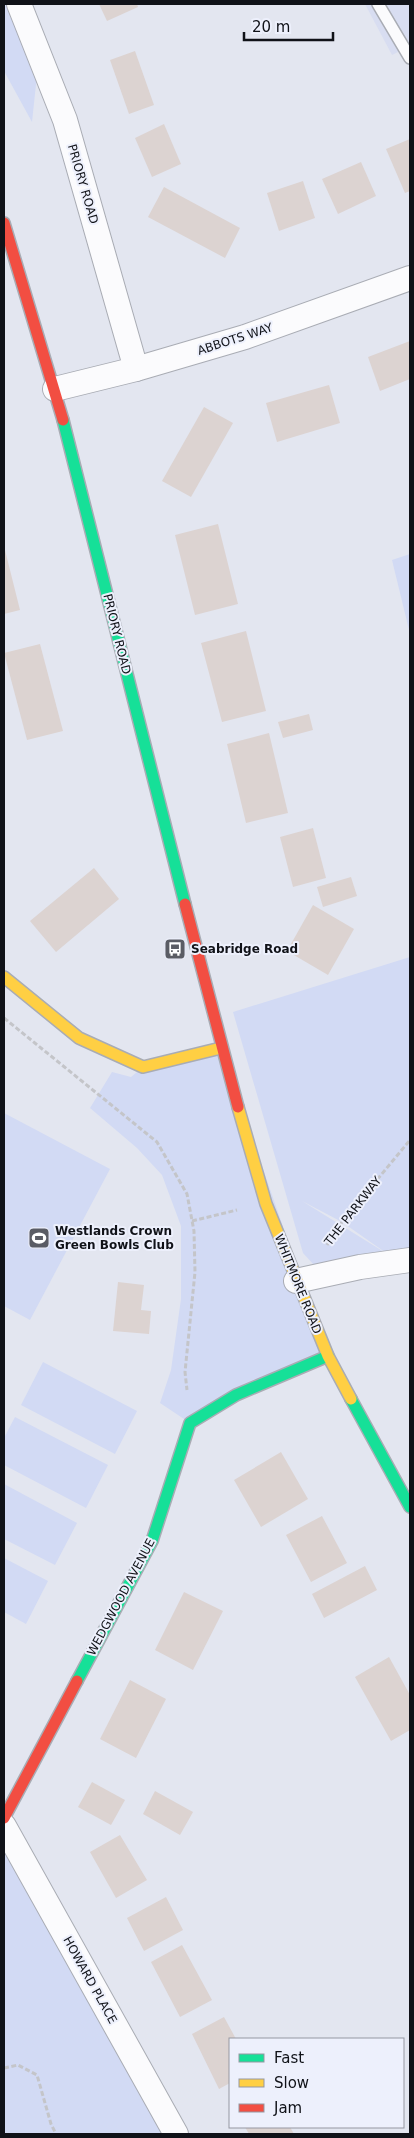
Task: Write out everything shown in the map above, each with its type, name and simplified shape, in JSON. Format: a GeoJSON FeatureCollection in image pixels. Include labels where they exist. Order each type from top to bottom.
{"type":"FeatureCollection","features":[{"type":"Feature","properties":{"kind":"main road","name":"PRIORY ROAD"},"geometry":{"type":"LineString","coordinates":[[4,223],[12,281],[56,389],[221,1048]]}},
{"type":"Feature","properties":{"kind":"main road"},"geometry":{"type":"LineString","coordinates":[[4,977],[79,1038],[143,1067],[221,1048]]}},
{"type":"Feature","properties":{"kind":"main road","name":"WHITMORE ROAD"},"geometry":{"type":"LineString","coordinates":[[221,1048],[266,1204],[296,1282],[328,1356],[410,1507]]}},
{"type":"Feature","properties":{"kind":"main road"},"geometry":{"type":"LineString","coordinates":[[190,1423],[236,1395],[328,1356]]}},
{"type":"Feature","properties":{"kind":"main road","name":"WEDGWOOD AVENUE"},"geometry":{"type":"LineString","coordinates":[[4,1818],[152,1541],[190,1423]]}},
{"type":"Feature","properties":{"kind":"street","name":"PRIORY ROAD"},"geometry":{"type":"LineString","coordinates":[[19,4],[65,120],[136,369]]}},
{"type":"Feature","properties":{"kind":"street","name":"ABBOTS WAY"},"geometry":{"type":"LineString","coordinates":[[56,389],[136,369],[245,337],[410,278]]}},
{"type":"Feature","properties":{"kind":"street"},"geometry":{"type":"LineString","coordinates":[[296,1282],[360,1267],[410,1260]]}},
{"type":"Feature","properties":{"kind":"street","name":"HOWARD PLACE"},"geometry":{"type":"LineString","coordinates":[[4,1826],[176,2134]]}},
{"type":"Feature","properties":{"kind":"lane"},"geometry":{"type":"LineString","coordinates":[[378,4],[410,58]]}},
{"type":"Feature","properties":{"kind":"path"},"geometry":{"type":"LineString","coordinates":[[4,1018],[157,1142],[187,1194],[192,1221],[195,1272],[185,1372],[190,1423]]}},
{"type":"Feature","properties":{"kind":"path","name":"THE PARKWAY"},"geometry":{"type":"LineString","coordinates":[[324,1250],[342,1222],[410,1140]]}},
{"type":"Feature","properties":{"kind":"path"},"geometry":{"type":"LineString","coordinates":[[192,1221],[266,1204]]}},
{"type":"Feature","properties":{"kind":"path"},"geometry":{"type":"LineString","coordinates":[[4,2068],[18,2065],[37,2075],[50,2124],[56,2134]]}},
{"type":"Feature","properties":{"kind":"shaded area"},"geometry":{"type":"Polygon","coordinates":[[[4,4],[8,4],[37,75],[32,122],[4,71],[4,4]]]}},
{"type":"Feature","properties":{"kind":"shaded area"},"geometry":{"type":"Polygon","coordinates":[[[365,4],[410,4],[410,46],[392,55],[365,4]]]}},
{"type":"Feature","properties":{"kind":"shaded area"},"geometry":{"type":"Polygon","coordinates":[[[410,554],[410,634],[392,560],[410,554]]]}},
{"type":"Feature","properties":{"kind":"shaded area"},"geometry":{"type":"Polygon","coordinates":[[[410,957],[410,1262],[327,1270],[314,1265],[303,1253],[233,1012],[410,957]],[[302,1201],[389,1255],[342,1222],[302,1201]]]}},
{"type":"Feature","properties":{"kind":"shaded area"},"geometry":{"type":"Polygon","coordinates":[[[221,1048],[328,1356],[190,1423],[160,1403],[171,1370],[181,1299],[181,1226],[162,1175],[137,1148],[90,1108],[112,1072],[131,1077],[143,1067],[221,1048]]]}},
{"type":"Feature","properties":{"kind":"shaded area","name":"Westlands Crown Green Bowls Club"},"geometry":{"type":"Polygon","coordinates":[[[4,1113],[110,1169],[30,1320],[4,1306],[4,1113]]]}},
{"type":"Feature","properties":{"kind":"shaded area"},"geometry":{"type":"Polygon","coordinates":[[[43,1362],[137,1411],[115,1454],[21,1405],[43,1362]]]}},
{"type":"Feature","properties":{"kind":"shaded area"},"geometry":{"type":"Polygon","coordinates":[[[15,1417],[108,1465],[86,1508],[4,1465],[4,1438],[15,1417]]]}},
{"type":"Feature","properties":{"kind":"shaded area"},"geometry":{"type":"Polygon","coordinates":[[[4,1484],[77,1523],[55,1565],[4,1539],[4,1484]]]}},
{"type":"Feature","properties":{"kind":"shaded area"},"geometry":{"type":"Polygon","coordinates":[[[4,1558],[48,1581],[26,1624],[4,1612],[4,1558]]]}},
{"type":"Feature","properties":{"kind":"shaded area"},"geometry":{"type":"Polygon","coordinates":[[[4,1826],[176,2134],[4,2134],[4,1826]]]}},
{"type":"Feature","properties":{"kind":"building"},"geometry":{"type":"Polygon","coordinates":[[[99,4],[137,4],[138,7],[107,21],[99,4]]]}},
{"type":"Feature","properties":{"kind":"building"},"geometry":{"type":"Polygon","coordinates":[[[135,51],[154,105],[129,114],[110,60],[135,51]]]}},
{"type":"Feature","properties":{"kind":"building"},"geometry":{"type":"Polygon","coordinates":[[[164,124],[181,164],[152,177],[135,138],[164,124]]]}},
{"type":"Feature","properties":{"kind":"building"},"geometry":{"type":"Polygon","coordinates":[[[410,139],[410,191],[405,193],[386,149],[410,139]]]}},
{"type":"Feature","properties":{"kind":"building"},"geometry":{"type":"Polygon","coordinates":[[[361,162],[376,196],[338,214],[322,179],[361,162]]]}},
{"type":"Feature","properties":{"kind":"building"},"geometry":{"type":"Polygon","coordinates":[[[303,181],[315,218],[279,231],[267,193],[303,181]]]}},
{"type":"Feature","properties":{"kind":"building"},"geometry":{"type":"Polygon","coordinates":[[[164,187],[240,228],[225,258],[148,217],[164,187]]]}},
{"type":"Feature","properties":{"kind":"building"},"geometry":{"type":"Polygon","coordinates":[[[410,341],[410,379],[380,391],[368,357],[410,341]]]}},
{"type":"Feature","properties":{"kind":"building"},"geometry":{"type":"Polygon","coordinates":[[[329,385],[340,423],[277,442],[266,403],[329,385]]]}},
{"type":"Feature","properties":{"kind":"building"},"geometry":{"type":"Polygon","coordinates":[[[204,407],[233,423],[191,497],[162,481],[204,407]]]}},
{"type":"Feature","properties":{"kind":"building"},"geometry":{"type":"Polygon","coordinates":[[[218,524],[238,604],[195,615],[175,535],[218,524]]]}},
{"type":"Feature","properties":{"kind":"building"},"geometry":{"type":"Polygon","coordinates":[[[4,546],[20,610],[4,614],[4,546]]]}},
{"type":"Feature","properties":{"kind":"building"},"geometry":{"type":"Polygon","coordinates":[[[246,631],[266,711],[222,722],[201,643],[246,631]]]}},
{"type":"Feature","properties":{"kind":"building"},"geometry":{"type":"Polygon","coordinates":[[[40,644],[63,731],[27,740],[4,653],[40,644]]]}},
{"type":"Feature","properties":{"kind":"building"},"geometry":{"type":"Polygon","coordinates":[[[309,714],[313,730],[283,738],[278,722],[309,714]]]}},
{"type":"Feature","properties":{"kind":"building"},"geometry":{"type":"Polygon","coordinates":[[[269,733],[288,813],[246,823],[227,744],[269,733]]]}},
{"type":"Feature","properties":{"kind":"building"},"geometry":{"type":"Polygon","coordinates":[[[313,828],[326,878],[293,887],[280,837],[313,828]]]}},
{"type":"Feature","properties":{"kind":"building"},"geometry":{"type":"Polygon","coordinates":[[[94,868],[119,899],[56,952],[30,921],[94,868]]]}},
{"type":"Feature","properties":{"kind":"building"},"geometry":{"type":"Polygon","coordinates":[[[351,877],[357,896],[323,907],[317,887],[351,877]]]}},
{"type":"Feature","properties":{"kind":"building"},"geometry":{"type":"Polygon","coordinates":[[[313,905],[354,929],[328,975],[287,951],[313,905]]]}},
{"type":"Feature","properties":{"kind":"building"},"geometry":{"type":"Polygon","coordinates":[[[118,1282],[144,1285],[141,1310],[151,1311],[149,1334],[113,1331],[118,1282]]]}},
{"type":"Feature","properties":{"kind":"building"},"geometry":{"type":"Polygon","coordinates":[[[281,1452],[308,1499],[261,1527],[234,1480],[281,1452]]]}},
{"type":"Feature","properties":{"kind":"building"},"geometry":{"type":"Polygon","coordinates":[[[322,1516],[347,1563],[311,1582],[286,1535],[322,1516]]]}},
{"type":"Feature","properties":{"kind":"building"},"geometry":{"type":"Polygon","coordinates":[[[365,1566],[377,1590],[324,1618],[312,1594],[365,1566]]]}},
{"type":"Feature","properties":{"kind":"building"},"geometry":{"type":"Polygon","coordinates":[[[184,1592],[223,1611],[193,1670],[155,1650],[184,1592]]]}},
{"type":"Feature","properties":{"kind":"building"},"geometry":{"type":"Polygon","coordinates":[[[389,1657],[410,1695],[410,1730],[391,1741],[355,1677],[389,1657]]]}},
{"type":"Feature","properties":{"kind":"building"},"geometry":{"type":"Polygon","coordinates":[[[130,1680],[166,1699],[136,1758],[100,1739],[130,1680]]]}},
{"type":"Feature","properties":{"kind":"building"},"geometry":{"type":"Polygon","coordinates":[[[92,1782],[125,1800],[111,1825],[78,1807],[92,1782]]]}},
{"type":"Feature","properties":{"kind":"building"},"geometry":{"type":"Polygon","coordinates":[[[155,1791],[193,1812],[180,1835],[143,1814],[155,1791]]]}},
{"type":"Feature","properties":{"kind":"building"},"geometry":{"type":"Polygon","coordinates":[[[120,1835],[147,1880],[116,1898],[90,1852],[120,1835]]]}},
{"type":"Feature","properties":{"kind":"building"},"geometry":{"type":"Polygon","coordinates":[[[166,1897],[183,1930],[144,1951],[127,1918],[166,1897]]]}},
{"type":"Feature","properties":{"kind":"building"},"geometry":{"type":"Polygon","coordinates":[[[182,1945],[212,2000],[180,2017],[151,1962],[182,1945]]]}},
{"type":"Feature","properties":{"kind":"building"},"geometry":{"type":"Polygon","coordinates":[[[224,2017],[235,2038],[229,2038],[229,2084],[219,2089],[192,2034],[224,2017]]]}},
{"type":"Feature","properties":{"kind":"building"},"geometry":{"type":"Polygon","coordinates":[[[246,2128],[291,2128],[294,2134],[249,2134],[246,2128]]]}},
{"type":"Feature","properties":{"kind":"traffic: fast"},"geometry":{"type":"LineString","coordinates":[[63,420],[185,904]]}},
{"type":"Feature","properties":{"kind":"traffic: fast"},"geometry":{"type":"LineString","coordinates":[[77,1681],[152,1541],[190,1423],[236,1395],[328,1356]]}},
{"type":"Feature","properties":{"kind":"traffic: fast"},"geometry":{"type":"LineString","coordinates":[[351,1399],[410,1507]]}},
{"type":"Feature","properties":{"kind":"traffic: slow"},"geometry":{"type":"LineString","coordinates":[[4,977],[79,1038],[143,1067],[221,1048]]}},
{"type":"Feature","properties":{"kind":"traffic: slow"},"geometry":{"type":"LineString","coordinates":[[238,1107],[266,1204],[328,1356],[351,1399]]}},
{"type":"Feature","properties":{"kind":"traffic: jam"},"geometry":{"type":"LineString","coordinates":[[4,223],[63,420]]}},
{"type":"Feature","properties":{"kind":"traffic: jam"},"geometry":{"type":"LineString","coordinates":[[185,904],[238,1107]]}},
{"type":"Feature","properties":{"kind":"traffic: jam"},"geometry":{"type":"LineString","coordinates":[[4,1818],[77,1681]]}},
{"type":"Feature","properties":{"kind":"place","name":"Seabridge Road"},"geometry":{"type":"Point","coordinates":[175,949]}},
{"type":"Feature","properties":{"kind":"place","name":"Westlands Crown Green Bowls Club"},"geometry":{"type":"Point","coordinates":[39,1238]}}]}
